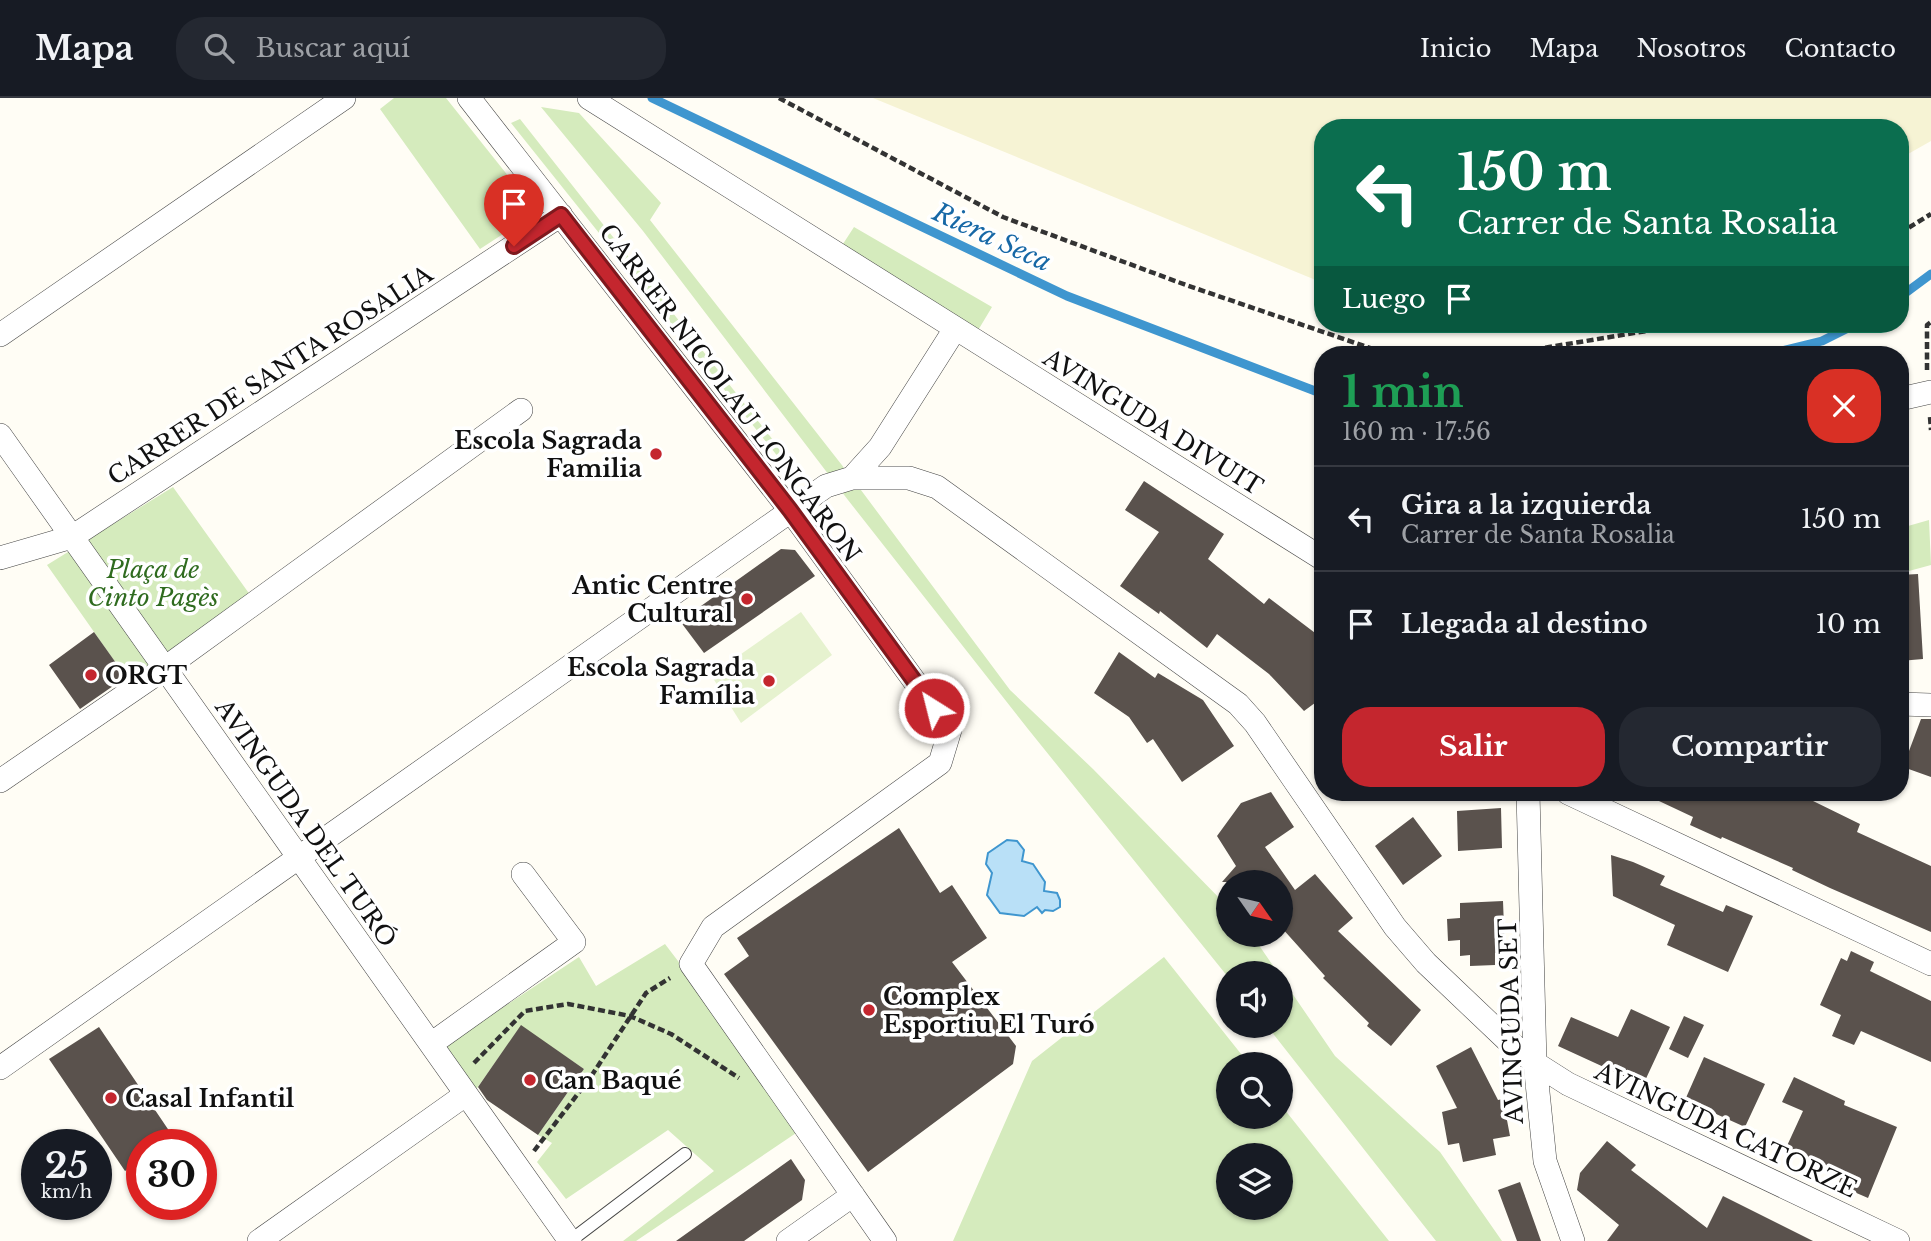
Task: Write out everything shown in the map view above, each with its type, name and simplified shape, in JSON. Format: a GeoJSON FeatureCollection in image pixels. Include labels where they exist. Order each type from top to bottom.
{"type":"FeatureCollection","features":[{"type":"Feature","properties":{"kind":"street"},"geometry":{"type":"LineString","coordinates":[[0,335],[344,98]]}},
{"type":"Feature","properties":{"kind":"street","name":"CARRER NICOLAU LONGARON"},"geometry":{"type":"LineString","coordinates":[[469,98],[790,510],[950,730],[940,763],[713,927],[691,964],[769,1075]]}},
{"type":"Feature","properties":{"kind":"street","name":"AVINGUDA DIVUIT"},"geometry":{"type":"LineString","coordinates":[[589,98],[1314,553]]}},
{"type":"Feature","properties":{"kind":"street","name":"CARRER DE SANTA ROSALIA"},"geometry":{"type":"LineString","coordinates":[[0,558],[72,537],[561,215]]}},
{"type":"Feature","properties":{"kind":"street"},"geometry":{"type":"LineString","coordinates":[[0,1068],[790,510],[826,486],[852,478],[880,447],[955,329]]}},
{"type":"Feature","properties":{"kind":"street"},"geometry":{"type":"LineString","coordinates":[[1909,397],[1931,392]]}},
{"type":"Feature","properties":{"kind":"street"},"geometry":{"type":"LineString","coordinates":[[0,781],[165,668],[522,410]]}},
{"type":"Feature","properties":{"kind":"street","name":"AVINGUDA DEL TURÓ"},"geometry":{"type":"LineString","coordinates":[[0,435],[570,1241]]}},
{"type":"Feature","properties":{"kind":"street","name":"AVINGUDA CATORZE"},"geometry":{"type":"LineString","coordinates":[[852,478],[909,478],[937,487],[1238,704],[1255,723],[1395,927],[1426,963],[1535,1063],[1568,1084],[1898,1241]]}},
{"type":"Feature","properties":{"kind":"street","name":"AVINGUDA SET"},"geometry":{"type":"LineString","coordinates":[[1528,801],[1535,1063],[1545,1161],[1573,1241]]}},
{"type":"Feature","properties":{"kind":"street"},"geometry":{"type":"LineString","coordinates":[[1585,801],[1931,964]]}},
{"type":"Feature","properties":{"kind":"street"},"geometry":{"type":"LineString","coordinates":[[431,1044],[574,942],[523,874]]}},
{"type":"Feature","properties":{"kind":"street"},"geometry":{"type":"LineString","coordinates":[[769,1075],[885,1241]]}},
{"type":"Feature","properties":{"kind":"street"},"geometry":{"type":"LineString","coordinates":[[259,1241],[461,1088]]}},
{"type":"Feature","properties":{"kind":"street"},"geometry":{"type":"LineString","coordinates":[[788,1241],[853,1195]]}},
{"type":"Feature","properties":{"kind":"lane"},"geometry":{"type":"LineString","coordinates":[[570,1241],[685,1154]]}},
{"type":"Feature","properties":{"kind":"path"},"geometry":{"type":"LineString","coordinates":[[779,98],[1003,217],[1314,329]]}},
{"type":"Feature","properties":{"kind":"path"},"geometry":{"type":"LineString","coordinates":[[1909,227],[1931,214]]}},
{"type":"Feature","properties":{"kind":"path"},"geometry":{"type":"LineString","coordinates":[[1326,333],[1364,346]]}},
{"type":"Feature","properties":{"kind":"path"},"geometry":{"type":"LineString","coordinates":[[1555,346],[1634,333]]}},
{"type":"Feature","properties":{"kind":"path"},"geometry":{"type":"LineString","coordinates":[[520,1170],[590,1078],[646,993],[675,974]]}},
{"type":"Feature","properties":{"kind":"path"},"geometry":{"type":"LineString","coordinates":[[461,1088],[524,1011],[568,1004],[630,1016],[671,1034],[753,1087],[769,1075]]}},
{"type":"Feature","properties":{"kind":"shaded area"},"geometry":{"type":"Polygon","coordinates":[[[873,98],[1931,98],[1931,141],[1909,153],[1909,119],[1314,119],[1314,279],[873,98]]]}},
{"type":"Feature","properties":{"kind":"green space"},"geometry":{"type":"Polygon","coordinates":[[[394,98],[446,98],[537,212],[480,249],[380,109],[394,98]]]}},
{"type":"Feature","properties":{"kind":"green space"},"geometry":{"type":"Polygon","coordinates":[[[541,107],[579,113],[661,203],[650,220],[852,478],[1010,690],[1093,769],[1216,895],[1216,947],[1260,947],[1270,961],[1216,962],[848,500],[643,231],[541,107]]]}},
{"type":"Feature","properties":{"kind":"green space"},"geometry":{"type":"Polygon","coordinates":[[[520,119],[788,459],[783,463],[511,123],[520,119]]]}},
{"type":"Feature","properties":{"kind":"green space"},"geometry":{"type":"Polygon","coordinates":[[[854,227],[992,307],[977,332],[841,247],[854,227]]]}},
{"type":"Feature","properties":{"kind":"green space","name":"Plaça de Cinto Pagès"},"geometry":{"type":"Polygon","coordinates":[[[173,487],[253,599],[132,686],[47,565],[173,487]]]}},
{"type":"Feature","properties":{"kind":"green space"},"geometry":{"type":"Polygon","coordinates":[[[1929,520],[1931,565],[1909,571],[1909,526],[1929,520]]]}},
{"type":"Feature","properties":{"kind":"green space"},"geometry":{"type":"Polygon","coordinates":[[[801,612],[832,655],[741,723],[711,675],[801,612]]]}},
{"type":"Feature","properties":{"kind":"green space"},"geometry":{"type":"Polygon","coordinates":[[[665,944],[805,1127],[636,1241],[623,1241],[714,1171],[668,1130],[566,1199],[537,1162],[552,1143],[538,1135],[584,1069],[521,1026],[475,1091],[446,1045],[579,957],[596,986],[665,944]]]}},
{"type":"Feature","properties":{"kind":"green space"},"geometry":{"type":"Polygon","coordinates":[[[1164,957],[1216,1022],[1216,1038],[1228,1038],[1239,1052],[1216,1052],[1216,1129],[1293,1129],[1293,1120],[1389,1241],[953,1241],[1032,1061],[1164,957]]]}},
{"type":"Feature","properties":{"kind":"green space"},"geometry":{"type":"Polygon","coordinates":[[[1293,995],[1335,1056],[1440,1152],[1502,1241],[1436,1241],[1293,1059],[1293,1052],[1287,1052],[1276,1038],[1293,1038],[1293,995]]]}},
{"type":"Feature","properties":{"kind":"water"},"geometry":{"type":"Polygon","coordinates":[[[1007,840],[1017,841],[1024,850],[1022,861],[1033,864],[1045,882],[1044,891],[1057,893],[1060,907],[1042,913],[1037,907],[1024,916],[1000,913],[987,895],[992,873],[986,864],[988,853],[1007,840]]]}},
{"type":"Feature","properties":{"kind":"building"},"geometry":{"type":"Polygon","coordinates":[[[1144,481],[1224,534],[1208,559],[1264,604],[1269,598],[1314,632],[1314,704],[1304,711],[1269,674],[1217,634],[1207,648],[1160,611],[1159,614],[1120,586],[1159,532],[1125,510],[1144,481]]]}},
{"type":"Feature","properties":{"kind":"building","name":"Antic Centre Cultural"},"geometry":{"type":"Polygon","coordinates":[[[781,549],[795,550],[815,576],[704,653],[680,621],[781,549]]]}},
{"type":"Feature","properties":{"kind":"building"},"geometry":{"type":"Polygon","coordinates":[[[1909,574],[1918,574],[1923,659],[1909,660],[1909,574]]]}},
{"type":"Feature","properties":{"kind":"building","name":"ORGT"},"geometry":{"type":"Polygon","coordinates":[[[94,632],[126,677],[80,709],[49,665],[94,632]]]}},
{"type":"Feature","properties":{"kind":"building"},"geometry":{"type":"Polygon","coordinates":[[[1119,652],[1155,678],[1158,673],[1203,700],[1234,746],[1182,782],[1153,739],[1147,743],[1129,717],[1094,693],[1119,652]]]}},
{"type":"Feature","properties":{"kind":"building"},"geometry":{"type":"Polygon","coordinates":[[[1921,719],[1931,719],[1931,777],[1909,769],[1909,751],[1921,719]]]}},
{"type":"Feature","properties":{"kind":"building"},"geometry":{"type":"Polygon","coordinates":[[[1271,792],[1294,827],[1265,847],[1281,870],[1232,870],[1236,866],[1217,836],[1241,803],[1271,792]]]}},
{"type":"Feature","properties":{"kind":"building"},"geometry":{"type":"Polygon","coordinates":[[[1659,801],[1813,801],[1860,824],[1857,832],[1931,866],[1931,932],[1830,888],[1792,870],[1793,868],[1690,825],[1693,817],[1659,801]]]}},
{"type":"Feature","properties":{"kind":"building"},"geometry":{"type":"Polygon","coordinates":[[[1501,808],[1502,848],[1458,851],[1457,811],[1501,808]]]}},
{"type":"Feature","properties":{"kind":"building"},"geometry":{"type":"Polygon","coordinates":[[[1413,817],[1442,856],[1403,885],[1375,846],[1413,817]]]}},
{"type":"Feature","properties":{"kind":"building","name":"Complex Esportiu El Turó"},"geometry":{"type":"Polygon","coordinates":[[[899,828],[940,893],[952,885],[987,938],[952,962],[1016,1046],[1013,1064],[868,1172],[724,974],[749,956],[737,938],[899,828]]]}},
{"type":"Feature","properties":{"kind":"building"},"geometry":{"type":"Polygon","coordinates":[[[1611,855],[1665,876],[1660,885],[1723,912],[1726,905],[1753,916],[1728,972],[1667,945],[1675,925],[1613,896],[1611,855]]]}},
{"type":"Feature","properties":{"kind":"building"},"geometry":{"type":"Polygon","coordinates":[[[1315,874],[1353,918],[1338,931],[1421,1010],[1391,1046],[1367,1026],[1369,1023],[1323,978],[1325,976],[1293,940],[1293,887],[1295,890],[1315,874]]]}},
{"type":"Feature","properties":{"kind":"building"},"geometry":{"type":"Polygon","coordinates":[[[1503,901],[1505,953],[1495,953],[1495,965],[1470,966],[1470,955],[1460,956],[1460,940],[1448,941],[1447,919],[1460,918],[1460,903],[1503,901]]]}},
{"type":"Feature","properties":{"kind":"building"},"geometry":{"type":"Polygon","coordinates":[[[1851,951],[1874,962],[1870,971],[1931,1001],[1931,1062],[1861,1031],[1854,1045],[1832,1036],[1841,1015],[1820,1005],[1841,958],[1847,961],[1851,951]]]}},
{"type":"Feature","properties":{"kind":"building"},"geometry":{"type":"Polygon","coordinates":[[[1631,1009],[1670,1027],[1643,1085],[1558,1046],[1571,1017],[1618,1037],[1631,1009]]]}},
{"type":"Feature","properties":{"kind":"building"},"geometry":{"type":"Polygon","coordinates":[[[1684,1016],[1704,1025],[1688,1058],[1669,1049],[1684,1016]]]}},
{"type":"Feature","properties":{"kind":"building","name":"Can Baqué"},"geometry":{"type":"Polygon","coordinates":[[[521,1025],[584,1069],[538,1135],[487,1100],[478,1087],[521,1025]]]}},
{"type":"Feature","properties":{"kind":"building","name":"Casal Infantil"},"geometry":{"type":"Polygon","coordinates":[[[99,1027],[168,1129],[126,1129],[125,1171],[112,1152],[112,1129],[96,1129],[49,1059],[99,1027]]]}},
{"type":"Feature","properties":{"kind":"building"},"geometry":{"type":"Polygon","coordinates":[[[1471,1047],[1498,1100],[1503,1099],[1510,1136],[1493,1139],[1496,1155],[1463,1162],[1459,1143],[1448,1145],[1442,1112],[1457,1108],[1436,1066],[1471,1047]]]}},
{"type":"Feature","properties":{"kind":"building"},"geometry":{"type":"Polygon","coordinates":[[[1704,1057],[1765,1084],[1745,1127],[1685,1100],[1704,1057]]]}},
{"type":"Feature","properties":{"kind":"building"},"geometry":{"type":"Polygon","coordinates":[[[1794,1077],[1845,1101],[1844,1105],[1897,1127],[1868,1198],[1838,1185],[1842,1174],[1786,1148],[1803,1111],[1782,1102],[1794,1077]]]}},
{"type":"Feature","properties":{"kind":"building"},"geometry":{"type":"Polygon","coordinates":[[[1607,1141],[1636,1165],[1631,1170],[1707,1228],[1723,1196],[1813,1241],[1607,1241],[1619,1225],[1577,1190],[1580,1173],[1607,1141]]]}},
{"type":"Feature","properties":{"kind":"building"},"geometry":{"type":"Polygon","coordinates":[[[791,1159],[805,1180],[802,1200],[744,1241],[676,1241],[791,1159]]]}},
{"type":"Feature","properties":{"kind":"building"},"geometry":{"type":"Polygon","coordinates":[[[1520,1182],[1541,1241],[1517,1241],[1498,1190],[1520,1182]]]}},
{"type":"Feature","properties":{"kind":"waterway","name":"Riera Seca"},"geometry":{"type":"LineString","coordinates":[[652,98],[1067,296],[1314,391]]}},
{"type":"Feature","properties":{"kind":"waterway","name":"Riera Seca"},"geometry":{"type":"LineString","coordinates":[[1909,290],[1931,274]]}},
{"type":"Feature","properties":{"kind":"waterway","name":"Riera Seca"},"geometry":{"type":"LineString","coordinates":[[1802,346],[1838,333]]}},
{"type":"Feature","properties":{"kind":"place","name":"Escola Sagrada Familia"},"geometry":{"type":"Point","coordinates":[656,454]}},
{"type":"Feature","properties":{"kind":"place","name":"Antic Centre Cultural"},"geometry":{"type":"Point","coordinates":[747,599]}},
{"type":"Feature","properties":{"kind":"place","name":"ORGT"},"geometry":{"type":"Point","coordinates":[91,675]}},
{"type":"Feature","properties":{"kind":"place","name":"Escola Sagrada Família"},"geometry":{"type":"Point","coordinates":[769,681]}},
{"type":"Feature","properties":{"kind":"place","name":"Complex Esportiu El Turó"},"geometry":{"type":"Point","coordinates":[869,1010]}},
{"type":"Feature","properties":{"kind":"place","name":"Can Baqué"},"geometry":{"type":"Point","coordinates":[530,1080]}},
{"type":"Feature","properties":{"kind":"place","name":"Casal Infantil"},"geometry":{"type":"Point","coordinates":[111,1098]}},
{"type":"Feature","properties":{"kind":"route"},"geometry":{"type":"LineString","coordinates":[[514,246],[561,215],[790,510],[934,708]]}}]}
